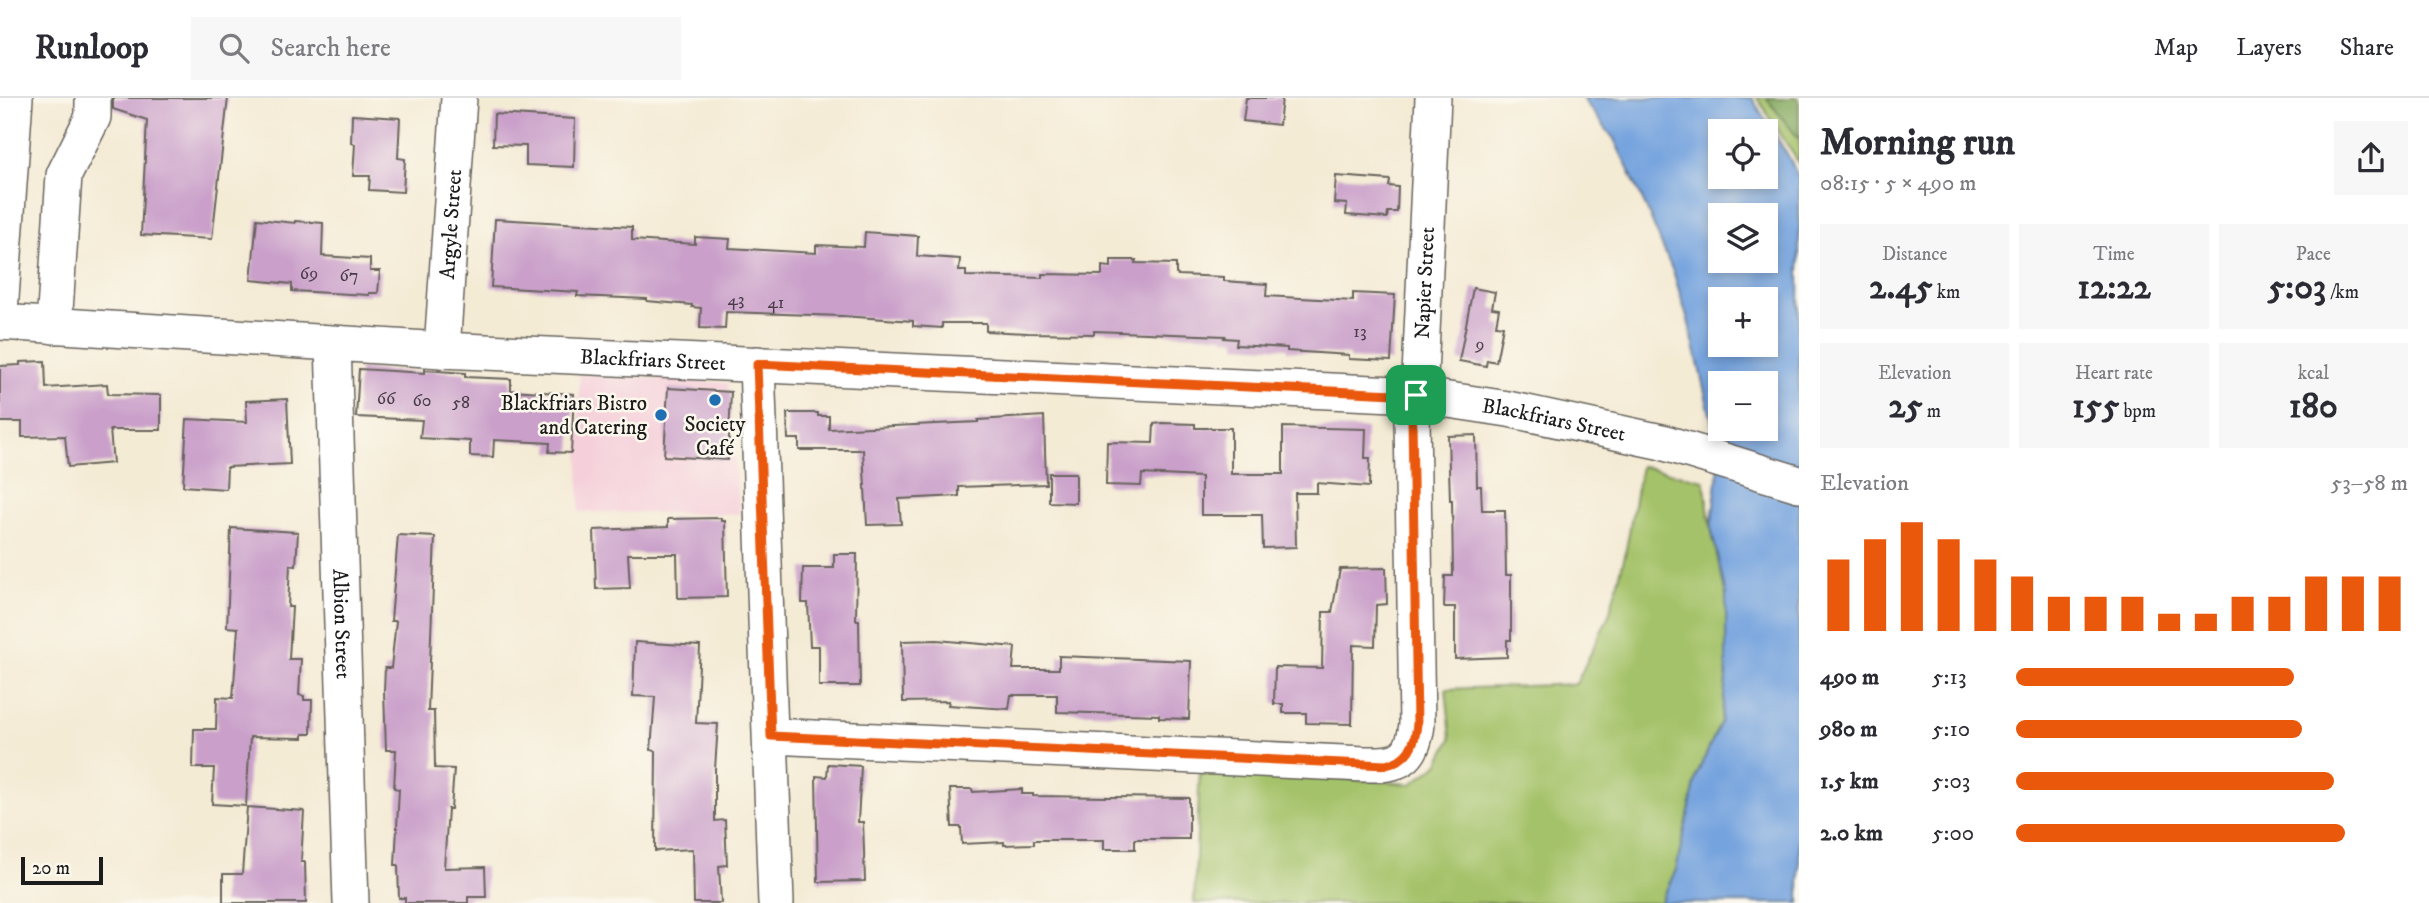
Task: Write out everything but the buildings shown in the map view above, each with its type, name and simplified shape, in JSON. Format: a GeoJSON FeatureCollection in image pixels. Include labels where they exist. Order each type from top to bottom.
{"type":"FeatureCollection","features":[{"type":"Feature","properties":{"kind":"street"},"geometry":{"type":"LineString","coordinates":[[0,312],[15,98]]}},
{"type":"Feature","properties":{"kind":"street"},"geometry":{"type":"LineString","coordinates":[[54,326],[64,175],[93,117],[93,98]]}},
{"type":"Feature","properties":{"kind":"street","name":"Argyle Street"},"geometry":{"type":"LineString","coordinates":[[442,350],[459,98]]}},
{"type":"Feature","properties":{"kind":"street","name":"Napier Street"},"geometry":{"type":"LineString","coordinates":[[771,736],[1386,765],[1403,758],[1414,741],[1417,724],[1412,419],[1420,375],[1433,98]]}},
{"type":"Feature","properties":{"kind":"street","name":"Blackfriars Street"},"geometry":{"type":"LineString","coordinates":[[0,321],[442,350],[1416,395],[1508,409],[1662,442],[1799,484]]}},
{"type":"Feature","properties":{"kind":"street","name":"Albion Street"},"geometry":{"type":"LineString","coordinates":[[333,344],[351,903]]}},
{"type":"Feature","properties":{"kind":"street"},"geometry":{"type":"LineString","coordinates":[[757,364],[776,903]]}},
{"type":"Feature","properties":{"kind":"shaded area"},"geometry":{"type":"Polygon","coordinates":[[[579,374],[728,383],[740,514],[579,512],[579,374]]]}},
{"type":"Feature","properties":{"kind":"green space"},"geometry":{"type":"Polygon","coordinates":[[[1757,98],[1799,98],[1799,163],[1778,130],[1778,119],[1771,119],[1757,98]]]}},
{"type":"Feature","properties":{"kind":"green space"},"geometry":{"type":"Polygon","coordinates":[[[1766,98],[1799,98],[1799,139],[1766,98]]]}},
{"type":"Feature","properties":{"kind":"green space"},"geometry":{"type":"Polygon","coordinates":[[[1641,466],[1704,480],[1711,528],[1726,595],[1726,679],[1721,721],[1697,775],[1676,870],[1660,903],[1194,903],[1200,767],[1411,784],[1438,764],[1451,739],[1446,689],[1576,684],[1609,615],[1625,555],[1641,466]]]}},
{"type":"Feature","properties":{"kind":"water"},"geometry":{"type":"Polygon","coordinates":[[[1582,98],[1752,98],[1765,119],[1708,119],[1708,189],[1778,189],[1778,140],[1799,179],[1799,903],[1660,903],[1676,870],[1697,775],[1721,721],[1726,679],[1726,595],[1711,528],[1720,457],[1716,441],[1778,441],[1778,371],[1708,371],[1708,406],[1674,274],[1614,139],[1582,98]]]}},
{"type":"Feature","properties":{"kind":"place","name":"Society Café"},"geometry":{"type":"Point","coordinates":[715,400]}},
{"type":"Feature","properties":{"kind":"place","name":"Blackfriars Bistro and Catering"},"geometry":{"type":"Point","coordinates":[661,415]}},
{"type":"Feature","properties":{"kind":"route"},"geometry":{"type":"LineString","coordinates":[[757,364],[1416,395],[1412,419],[1417,724],[1410,751],[1396,763],[1386,765],[771,736],[757,364]]}}]}
